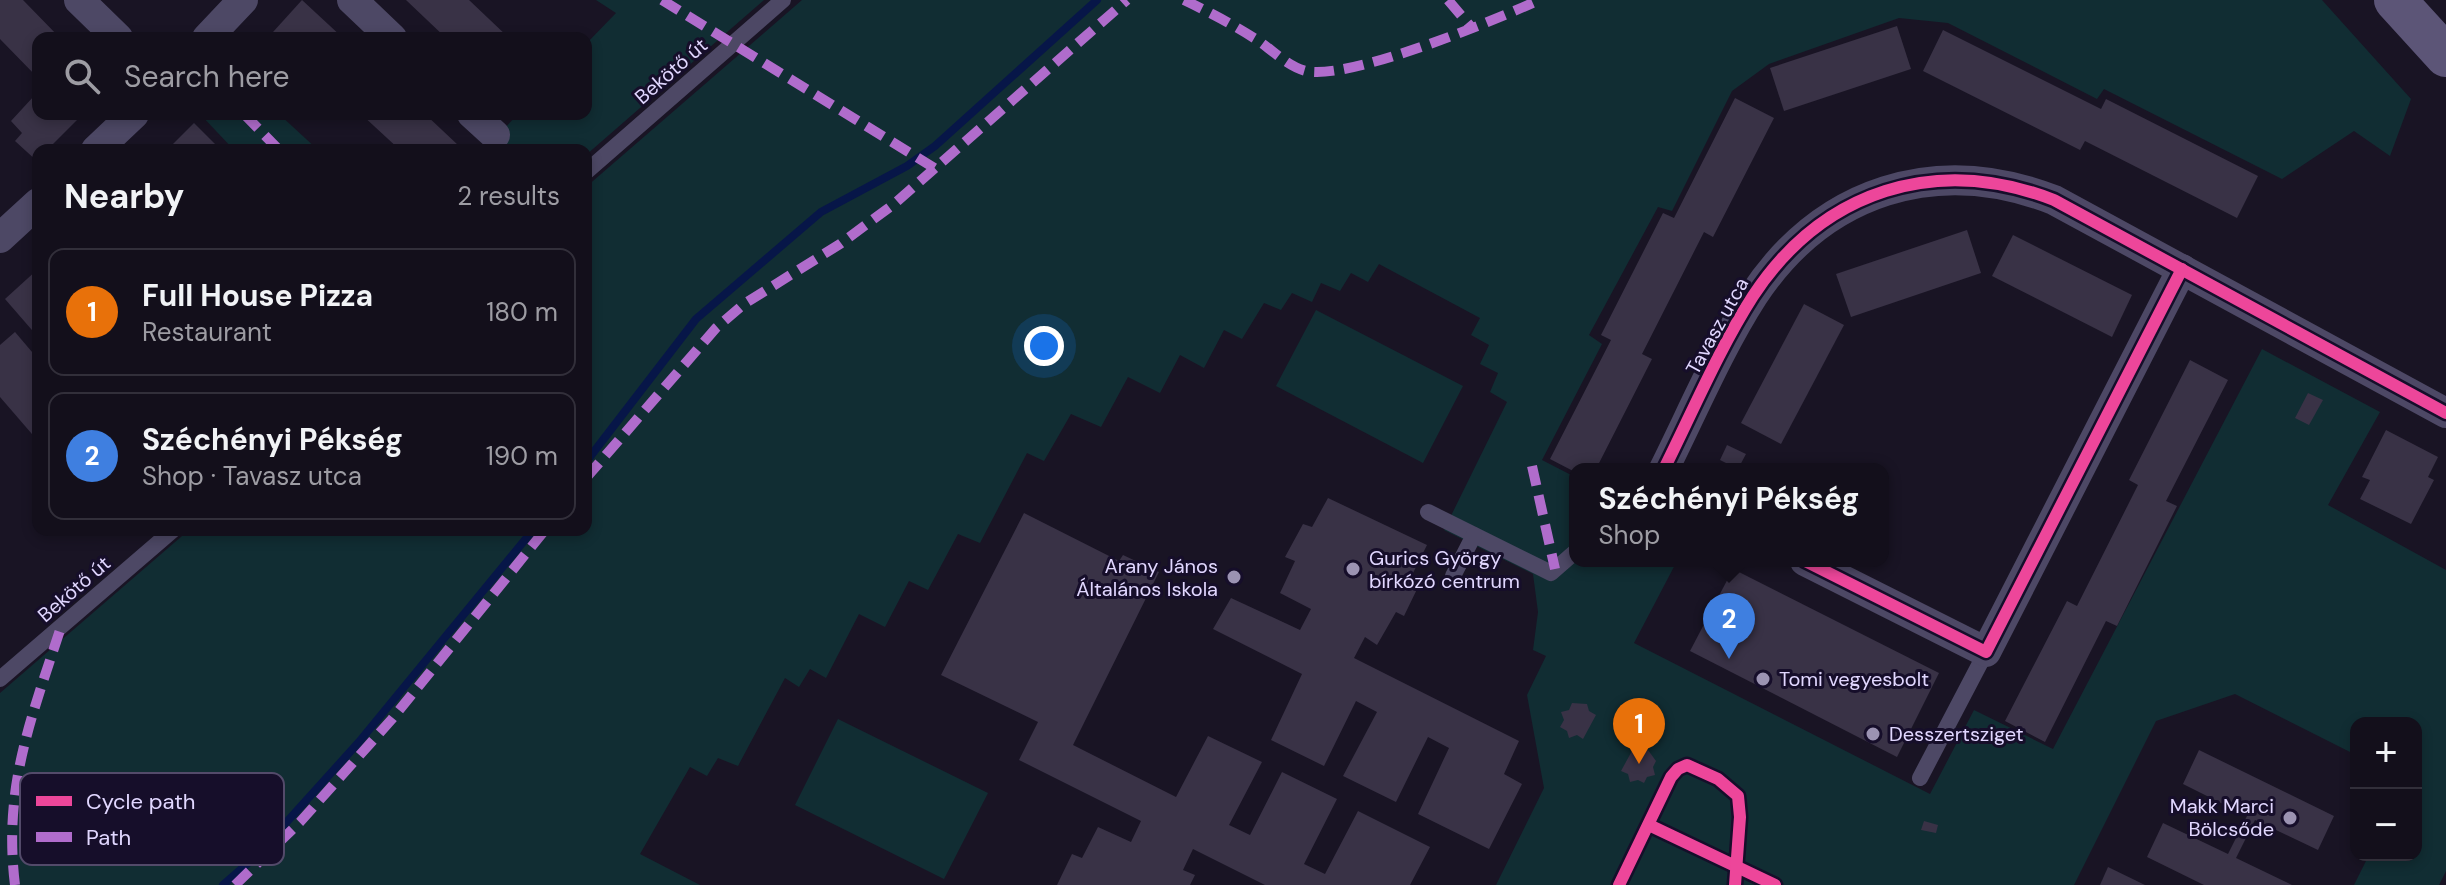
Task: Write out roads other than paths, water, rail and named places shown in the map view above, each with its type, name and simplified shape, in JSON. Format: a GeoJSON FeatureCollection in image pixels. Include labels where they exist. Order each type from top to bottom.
{"type":"FeatureCollection","features":[{"type":"Feature","properties":{"kind":"street"},"geometry":{"type":"LineString","coordinates":[[79,0],[112,32]]}},
{"type":"Feature","properties":{"kind":"street"},"geometry":{"type":"LineString","coordinates":[[213,32],[243,0]]}},
{"type":"Feature","properties":{"kind":"street"},"geometry":{"type":"LineString","coordinates":[[352,0],[386,32]]}},
{"type":"Feature","properties":{"kind":"street"},"geometry":{"type":"LineString","coordinates":[[2395,0],[2446,56]]}},
{"type":"Feature","properties":{"kind":"street"},"geometry":{"type":"LineString","coordinates":[[102,144],[128,120]]}},
{"type":"Feature","properties":{"kind":"street"},"geometry":{"type":"LineString","coordinates":[[479,120],[495,135]]}},
{"type":"Feature","properties":{"kind":"street","name":"Tavasz utca"},"geometry":{"type":"LineString","coordinates":[[1667,463],[1753,297],[1789,250],[1842,207],[1908,183],[1963,180],[2017,185],[2054,200],[2428,400],[2446,413]]}},
{"type":"Feature","properties":{"kind":"street"},"geometry":{"type":"LineString","coordinates":[[0,238],[32,209]]}},
{"type":"Feature","properties":{"kind":"street"},"geometry":{"type":"LineString","coordinates":[[1817,567],[1986,652],[2182,269]]}},
{"type":"Feature","properties":{"kind":"lane","name":"Bekötő út"},"geometry":{"type":"LineString","coordinates":[[592,167],[783,0]]}},
{"type":"Feature","properties":{"kind":"lane"},"geometry":{"type":"LineString","coordinates":[[1428,512],[1551,573],[1569,557]]}},
{"type":"Feature","properties":{"kind":"lane"},"geometry":{"type":"LineString","coordinates":[[1453,576],[1474,535]]}},
{"type":"Feature","properties":{"kind":"lane","name":"Bekötő út"},"geometry":{"type":"LineString","coordinates":[[0,679],[166,536]]}},
{"type":"Feature","properties":{"kind":"lane"},"geometry":{"type":"LineString","coordinates":[[1920,778],[1986,652]]}},
{"type":"Feature","properties":{"kind":"waterway"},"geometry":{"type":"LineString","coordinates":[[592,454],[696,319],[821,212],[907,166],[935,146],[1097,0]]}},
{"type":"Feature","properties":{"kind":"waterway"},"geometry":{"type":"LineString","coordinates":[[284,825],[359,742],[528,536]]}},
{"type":"Feature","properties":{"kind":"waterway"},"geometry":{"type":"LineString","coordinates":[[223,885],[246,865]]}},
{"type":"Feature","properties":{"kind":"place","name":"Gurics György bírkózó centrum"},"geometry":{"type":"Point","coordinates":[1353,569]}},
{"type":"Feature","properties":{"kind":"place","name":"Arany János Általános Iskola"},"geometry":{"type":"Point","coordinates":[1234,577]}},
{"type":"Feature","properties":{"kind":"place","name":"Széchényi Pékség"},"geometry":{"type":"Point","coordinates":[1729,659]}},
{"type":"Feature","properties":{"kind":"place","name":"Tomi vegyesbolt"},"geometry":{"type":"Point","coordinates":[1763,679]}},
{"type":"Feature","properties":{"kind":"place","name":"Desszertsziget"},"geometry":{"type":"Point","coordinates":[1873,734]}},
{"type":"Feature","properties":{"kind":"place","name":"Full House Pizza"},"geometry":{"type":"Point","coordinates":[1639,764]}},
{"type":"Feature","properties":{"kind":"place","name":"Makk Marci Bölcsőde"},"geometry":{"type":"Point","coordinates":[2290,818]}}]}
